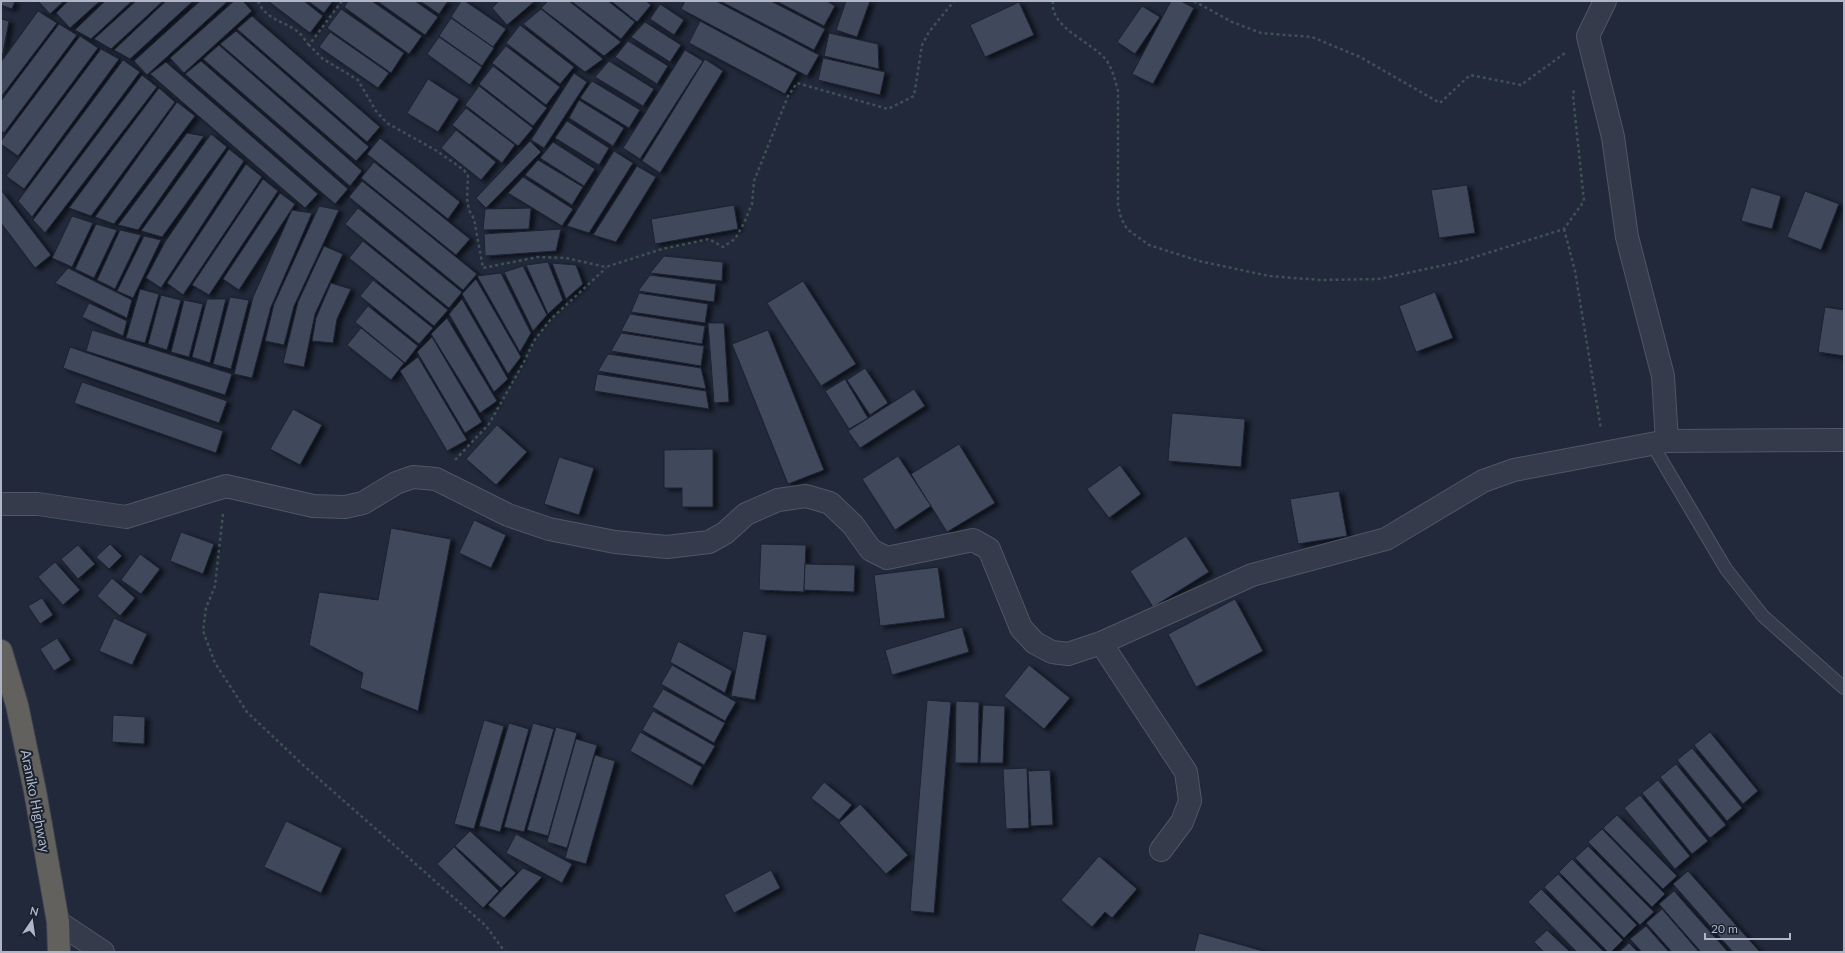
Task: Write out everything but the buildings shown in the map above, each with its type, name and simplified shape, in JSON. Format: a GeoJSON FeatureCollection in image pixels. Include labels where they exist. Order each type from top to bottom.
{"type":"FeatureCollection","features":[{"type":"Feature","properties":{"kind":"highway","name":"Araniko Highway"},"geometry":{"type":"LineString","coordinates":[[1,651],[17,705],[35,790],[58,922],[59,952]]}},
{"type":"Feature","properties":{"kind":"street"},"geometry":{"type":"LineString","coordinates":[[1605,1],[1588,36],[1613,136],[1626,237],[1663,376],[1660,442]]}},
{"type":"Feature","properties":{"kind":"street"},"geometry":{"type":"LineString","coordinates":[[1,504],[38,504],[126,517],[226,486],[313,506],[345,507],[363,503],[396,483],[413,477],[436,479],[508,515],[549,529],[615,542],[667,547],[709,542],[725,533],[746,514],[778,500],[806,496],[830,503],[853,525],[872,550],[886,558],[973,540],[989,549],[1021,628],[1035,643],[1052,652],[1068,654],[1101,643],[1252,575],[1386,539],[1483,481],[1514,470],[1660,442],[1844,440]]}},
{"type":"Feature","properties":{"kind":"street"},"geometry":{"type":"LineString","coordinates":[[1101,643],[1186,772],[1190,801],[1182,822],[1161,850]]}},
{"type":"Feature","properties":{"kind":"street"},"geometry":{"type":"LineString","coordinates":[[58,922],[103,952]]}},
{"type":"Feature","properties":{"kind":"lane"},"geometry":{"type":"LineString","coordinates":[[1660,442],[1726,569],[1763,616],[1844,688]]}},
{"type":"Feature","properties":{"kind":"path"},"geometry":{"type":"LineString","coordinates":[[258,1],[261,8],[270,17],[298,32],[309,46],[323,59],[358,80],[376,111],[386,123],[437,151],[464,170],[468,176],[467,199],[469,210],[474,219],[483,268],[538,256],[566,258],[606,267]]}},
{"type":"Feature","properties":{"kind":"path"},"geometry":{"type":"LineString","coordinates":[[309,46],[342,1]]}},
{"type":"Feature","properties":{"kind":"path"},"geometry":{"type":"LineString","coordinates":[[436,479],[489,424],[524,362],[534,341],[551,319],[606,267],[662,249],[709,239],[723,247],[735,239],[752,204],[754,181],[788,96],[798,83],[888,109],[914,96],[922,46],[929,32],[954,1]]}},
{"type":"Feature","properties":{"kind":"path"},"geometry":{"type":"LineString","coordinates":[[1053,1],[1052,7],[1056,18],[1097,51],[1106,61],[1114,74],[1118,90],[1118,205],[1121,218],[1127,229],[1149,245],[1199,261],[1269,276],[1320,280],[1379,279],[1460,262],[1564,229],[1584,201],[1575,130],[1572,96],[1574,88]]}},
{"type":"Feature","properties":{"kind":"path"},"geometry":{"type":"LineString","coordinates":[[1194,1],[1232,22],[1261,32],[1312,37],[1360,57],[1440,103],[1470,75],[1521,85],[1588,36]]}},
{"type":"Feature","properties":{"kind":"path"},"geometry":{"type":"LineString","coordinates":[[1564,229],[1575,271],[1605,453]]}},
{"type":"Feature","properties":{"kind":"path"},"geometry":{"type":"LineString","coordinates":[[226,486],[215,586],[206,608],[203,631],[215,663],[247,712],[302,764],[486,926],[505,952]]}}]}
